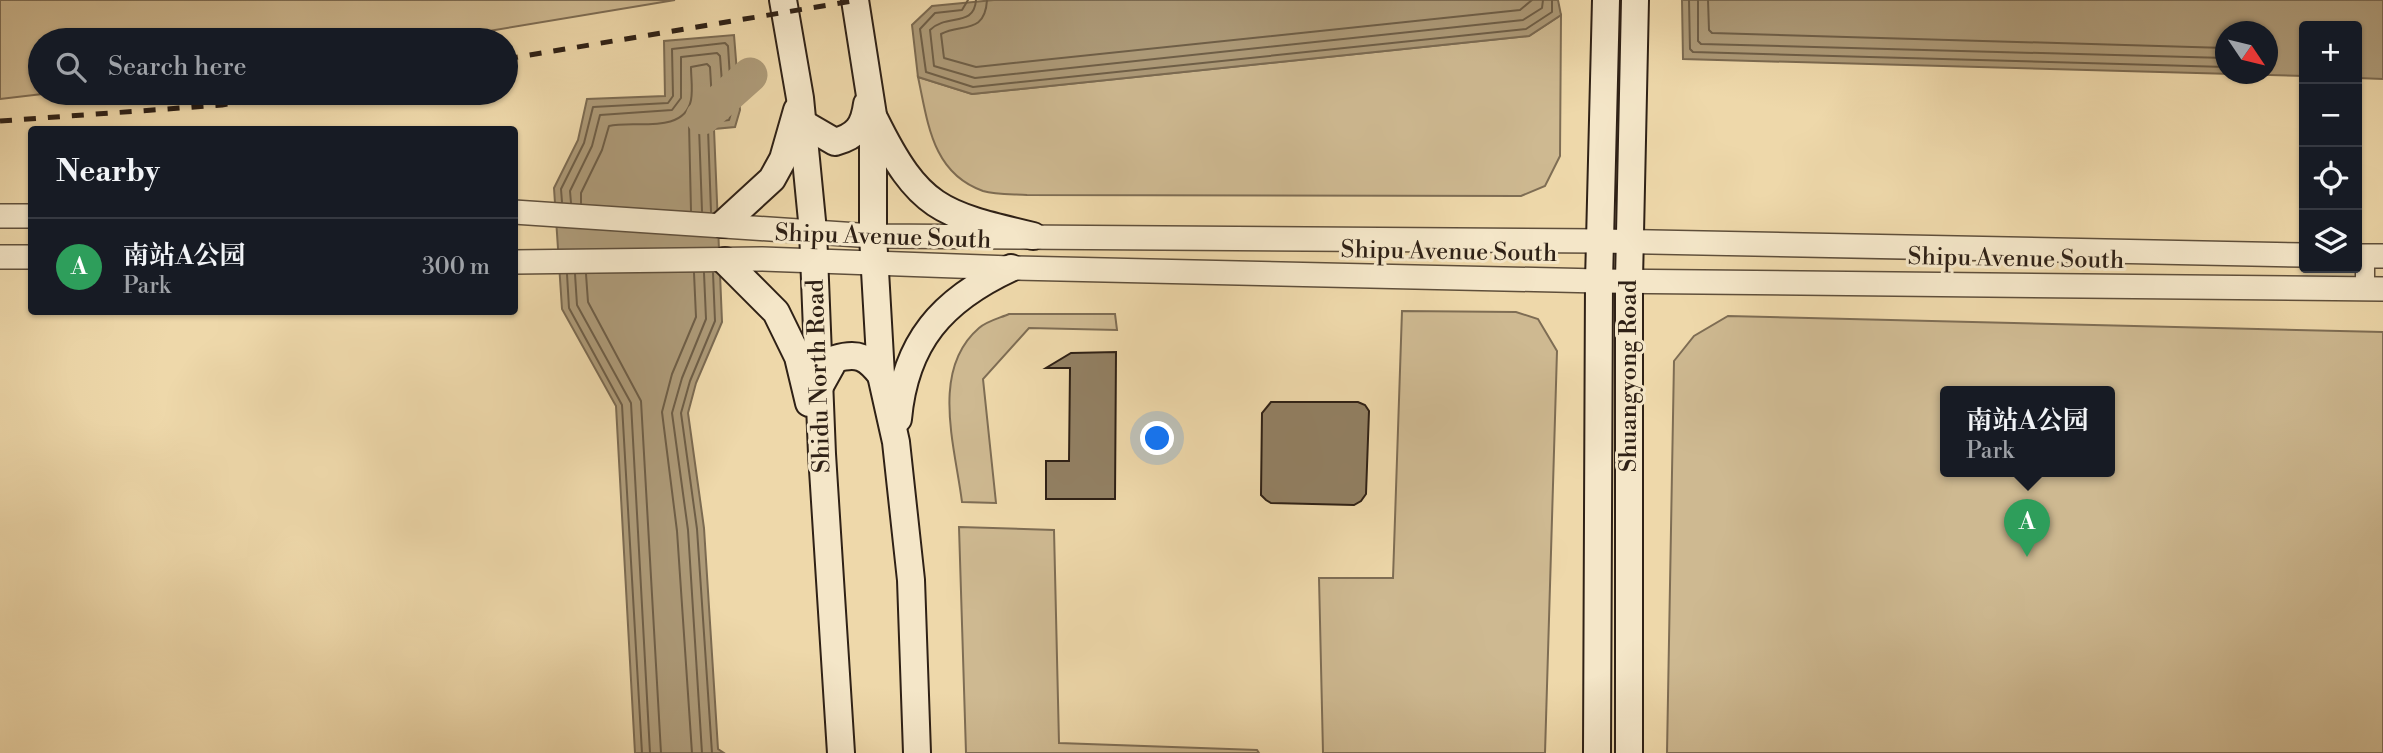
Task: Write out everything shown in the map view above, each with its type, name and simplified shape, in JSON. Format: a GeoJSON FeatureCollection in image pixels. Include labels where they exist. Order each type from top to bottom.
{"type":"FeatureCollection","features":[{"type":"Feature","properties":{"kind":"main road","name":"Shidu North Road"},"geometry":{"type":"LineString","coordinates":[[783,0],[802,111],[813,231],[822,454],[841,753]]}},
{"type":"Feature","properties":{"kind":"main road"},"geometry":{"type":"LineString","coordinates":[[855,0],[871,103],[874,264],[881,375],[896,442],[911,580],[917,753]]}},
{"type":"Feature","properties":{"kind":"main road","name":"Shuangyong Road"},"geometry":{"type":"LineString","coordinates":[[1597,753],[1599,281],[1606,0]]}},
{"type":"Feature","properties":{"kind":"main road","name":"Shuangyong Road"},"geometry":{"type":"LineString","coordinates":[[1629,753],[1629,280],[1635,0]]}},
{"type":"Feature","properties":{"kind":"main road"},"geometry":{"type":"LineString","coordinates":[[723,224],[772,179],[802,111],[835,142],[852,137],[865,121],[871,103]]}},
{"type":"Feature","properties":{"kind":"main road"},"geometry":{"type":"LineString","coordinates":[[871,103],[888,146],[916,189],[937,206],[966,220],[1033,236]]}},
{"type":"Feature","properties":{"kind":"main road"},"geometry":{"type":"LineString","coordinates":[[724,261],[776,312],[798,357],[822,454]]}},
{"type":"Feature","properties":{"kind":"main road"},"geometry":{"type":"LineString","coordinates":[[896,442],[901,387],[913,352],[935,320],[954,300],[977,284],[1011,268]]}},
{"type":"Feature","properties":{"kind":"main road"},"geometry":{"type":"LineString","coordinates":[[820,386],[835,359],[848,355],[860,355],[871,361],[881,375]]}},
{"type":"Feature","properties":{"kind":"street","name":"Shipu Avenue South"},"geometry":{"type":"LineString","coordinates":[[518,212],[873,236],[1086,235],[1601,241],[2299,255]]}},
{"type":"Feature","properties":{"kind":"street"},"geometry":{"type":"LineString","coordinates":[[0,216],[28,216]]}},
{"type":"Feature","properties":{"kind":"street"},"geometry":{"type":"LineString","coordinates":[[723,224],[734,236],[734,251],[724,261]]}},
{"type":"Feature","properties":{"kind":"street"},"geometry":{"type":"LineString","coordinates":[[1086,235],[1070,249],[1070,257],[1076,265],[1092,270]]}},
{"type":"Feature","properties":{"kind":"street"},"geometry":{"type":"LineString","coordinates":[[2368,256],[2374,289]]}},
{"type":"Feature","properties":{"kind":"street"},"geometry":{"type":"LineString","coordinates":[[0,257],[28,257]]}},
{"type":"Feature","properties":{"kind":"street","name":"Shipu Avenue South"},"geometry":{"type":"LineString","coordinates":[[518,262],[814,260],[1011,268],[1599,281],[2374,289]]}},
{"type":"Feature","properties":{"kind":"shaded area"},"geometry":{"type":"Polygon","coordinates":[[[0,0],[675,0],[507,28],[28,28],[28,96],[0,99],[0,0]]]}},
{"type":"Feature","properties":{"kind":"shaded area"},"geometry":{"type":"Polygon","coordinates":[[[1561,15],[1560,156],[1545,186],[1521,196],[1027,195],[988,192],[966,183],[943,159],[930,129],[918,77],[972,94],[1529,36],[1561,15]]]}},
{"type":"Feature","properties":{"kind":"shaded area"},"geometry":{"type":"Polygon","coordinates":[[[1402,311],[1516,312],[1538,319],[1557,351],[1545,753],[1323,753],[1319,578],[1393,578],[1402,311]]]}},
{"type":"Feature","properties":{"kind":"shaded area"},"geometry":{"type":"Polygon","coordinates":[[[1009,314],[1115,314],[1117,330],[1029,328],[983,379],[996,503],[962,502],[951,433],[950,387],[955,365],[964,345],[979,328],[1009,314]]]}},
{"type":"Feature","properties":{"kind":"shaded area"},"geometry":{"type":"Polygon","coordinates":[[[1728,316],[2383,332],[2383,753],[1667,753],[1674,361],[1694,336],[1728,316]]]}},
{"type":"Feature","properties":{"kind":"shaded area"},"geometry":{"type":"Polygon","coordinates":[[[959,527],[1054,530],[1059,743],[1257,750],[1259,753],[966,753],[959,527]]]}},
{"type":"Feature","properties":{"kind":"water"},"geometry":{"type":"Polygon","coordinates":[[[994,0],[1558,0],[1561,15],[1529,36],[972,94],[918,77],[912,25],[932,6],[994,0]]]}},
{"type":"Feature","properties":{"kind":"water"},"geometry":{"type":"Polygon","coordinates":[[[1682,0],[2383,0],[2383,79],[2362,78],[2362,21],[2299,21],[2299,76],[2278,75],[2278,21],[2215,21],[2215,74],[1683,59],[1682,0]]]}},
{"type":"Feature","properties":{"kind":"water"},"geometry":{"type":"Polygon","coordinates":[[[734,35],[740,110],[735,127],[714,129],[722,322],[696,383],[688,413],[704,528],[718,749],[724,753],[635,753],[616,406],[562,309],[554,188],[578,140],[587,99],[665,96],[664,41],[734,35]]]}},
{"type":"Feature","properties":{"kind":"building"},"geometry":{"type":"Polygon","coordinates":[[[1116,352],[1115,499],[1046,499],[1046,461],[1069,461],[1070,368],[1046,368],[1071,353],[1116,352]]]}},
{"type":"Feature","properties":{"kind":"building"},"geometry":{"type":"Polygon","coordinates":[[[1271,402],[1358,402],[1365,405],[1369,411],[1366,494],[1361,501],[1354,505],[1271,503],[1261,495],[1262,413],[1271,402]]]}},
{"type":"Feature","properties":{"kind":"waterway"},"geometry":{"type":"LineString","coordinates":[[703,117],[750,75]]}},
{"type":"Feature","properties":{"kind":"railway"},"geometry":{"type":"LineString","coordinates":[[518,57],[858,0]]}},
{"type":"Feature","properties":{"kind":"railway"},"geometry":{"type":"LineString","coordinates":[[0,121],[222,105]]}},
{"type":"Feature","properties":{"kind":"place","name":"南站A公园"},"geometry":{"type":"Point","coordinates":[2027,557]}}]}
